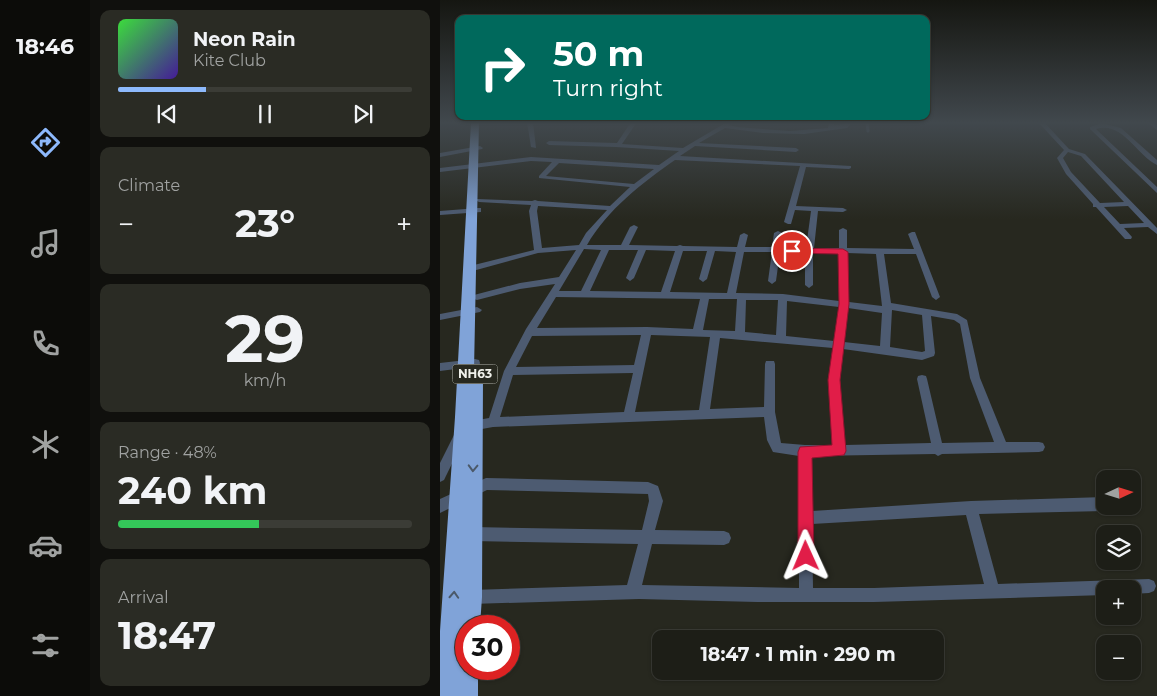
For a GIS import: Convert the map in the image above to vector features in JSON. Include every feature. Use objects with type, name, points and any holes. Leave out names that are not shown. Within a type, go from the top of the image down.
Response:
[{"type":"highway","name":"NH63","points":[[448,696],[466,493],[470,364],[474,306],[477,154]]},
{"type":"highway","name":"NH63","points":[[466,493],[472,534],[469,615]]},
{"type":"highway","points":[[464,696],[465,680]]},
{"type":"street","points":[[493,422],[509,371],[529,332],[581,247],[612,208],[636,186],[678,154]]},
{"type":"street","points":[[1062,154],[1060,156],[1061,161],[1068,173],[1128,237]]},
{"type":"street","points":[[1081,154],[1157,232]]},
{"type":"street","points":[[1120,154],[1157,191]]},
{"type":"street","points":[[1147,154],[1157,163]]},
{"type":"street","points":[[674,158],[849,167]]},
{"type":"street","points":[[440,170],[531,159],[660,167]]},
{"type":"street","points":[[557,161],[541,178],[636,186]]},
{"type":"street","points":[[788,222],[803,166]]},
{"type":"street","points":[[440,213],[476,207],[534,202],[612,208]]},
{"type":"street","points":[[534,202],[533,211],[538,251]]},
{"type":"street","points":[[1096,204],[1130,204]]},
{"type":"street","points":[[792,208],[843,210]]},
{"type":"street","points":[[809,285],[809,252],[815,209]]},
{"type":"street","points":[[1117,226],[1150,225]]},
{"type":"street","points":[[624,247],[634,227]]},
{"type":"street","points":[[840,451],[834,380],[844,304],[843,230]]},
{"type":"street","points":[[772,282],[778,233]]},
{"type":"street","points":[[912,234],[936,297]]},
{"type":"street","points":[[731,296],[744,235]]},
{"type":"street","points":[[474,267],[538,251],[581,247],[680,247],[809,252],[919,252]]},
{"type":"street","points":[[585,294],[606,247]]},
{"type":"street","points":[[630,278],[643,247]]},
{"type":"street","points":[[665,294],[680,247]]},
{"type":"street","points":[[703,279],[712,249]]},
{"type":"street","points":[[880,253],[887,308],[884,350]]},
{"type":"street","points":[[440,317],[474,306],[527,284],[561,280]]},
{"type":"street","points":[[552,294],[783,297],[958,317],[964,322],[975,378],[1002,447]]},
{"type":"street","points":[[697,334],[705,295]]},
{"type":"street","points":[[740,335],[742,296]]},
{"type":"street","points":[[781,339],[783,297]]},
{"type":"street","points":[[529,332],[647,331],[740,335],[884,350],[922,356],[928,355],[926,313]]},
{"type":"street","points":[[628,418],[647,331]]},
{"type":"street","points":[[704,415],[715,335]]},
{"type":"street","points":[[440,367],[470,364]]},
{"type":"street","points":[[770,364],[769,412],[773,440],[777,448],[805,452],[1039,447]]},
{"type":"street","points":[[509,371],[640,369]]},
{"type":"street","points":[[922,379],[938,450]]},
{"type":"street","points":[[440,476],[469,427],[493,422],[769,412]]},
{"type":"street","points":[[805,452],[806,595]]},
{"type":"street","points":[[440,506],[466,493],[491,484],[648,488],[656,493],[656,501],[633,592]]},
{"type":"street","points":[[805,518],[971,508],[1096,504]]},
{"type":"street","points":[[971,508],[993,591]]},
{"type":"street","points":[[472,534],[724,538]]},
{"type":"street","points":[[471,597],[633,592],[806,595],[1149,586]]},
{"type":"route","points":[[792,251],[843,252],[844,304],[834,380],[840,451],[805,452],[806,556]]}]
